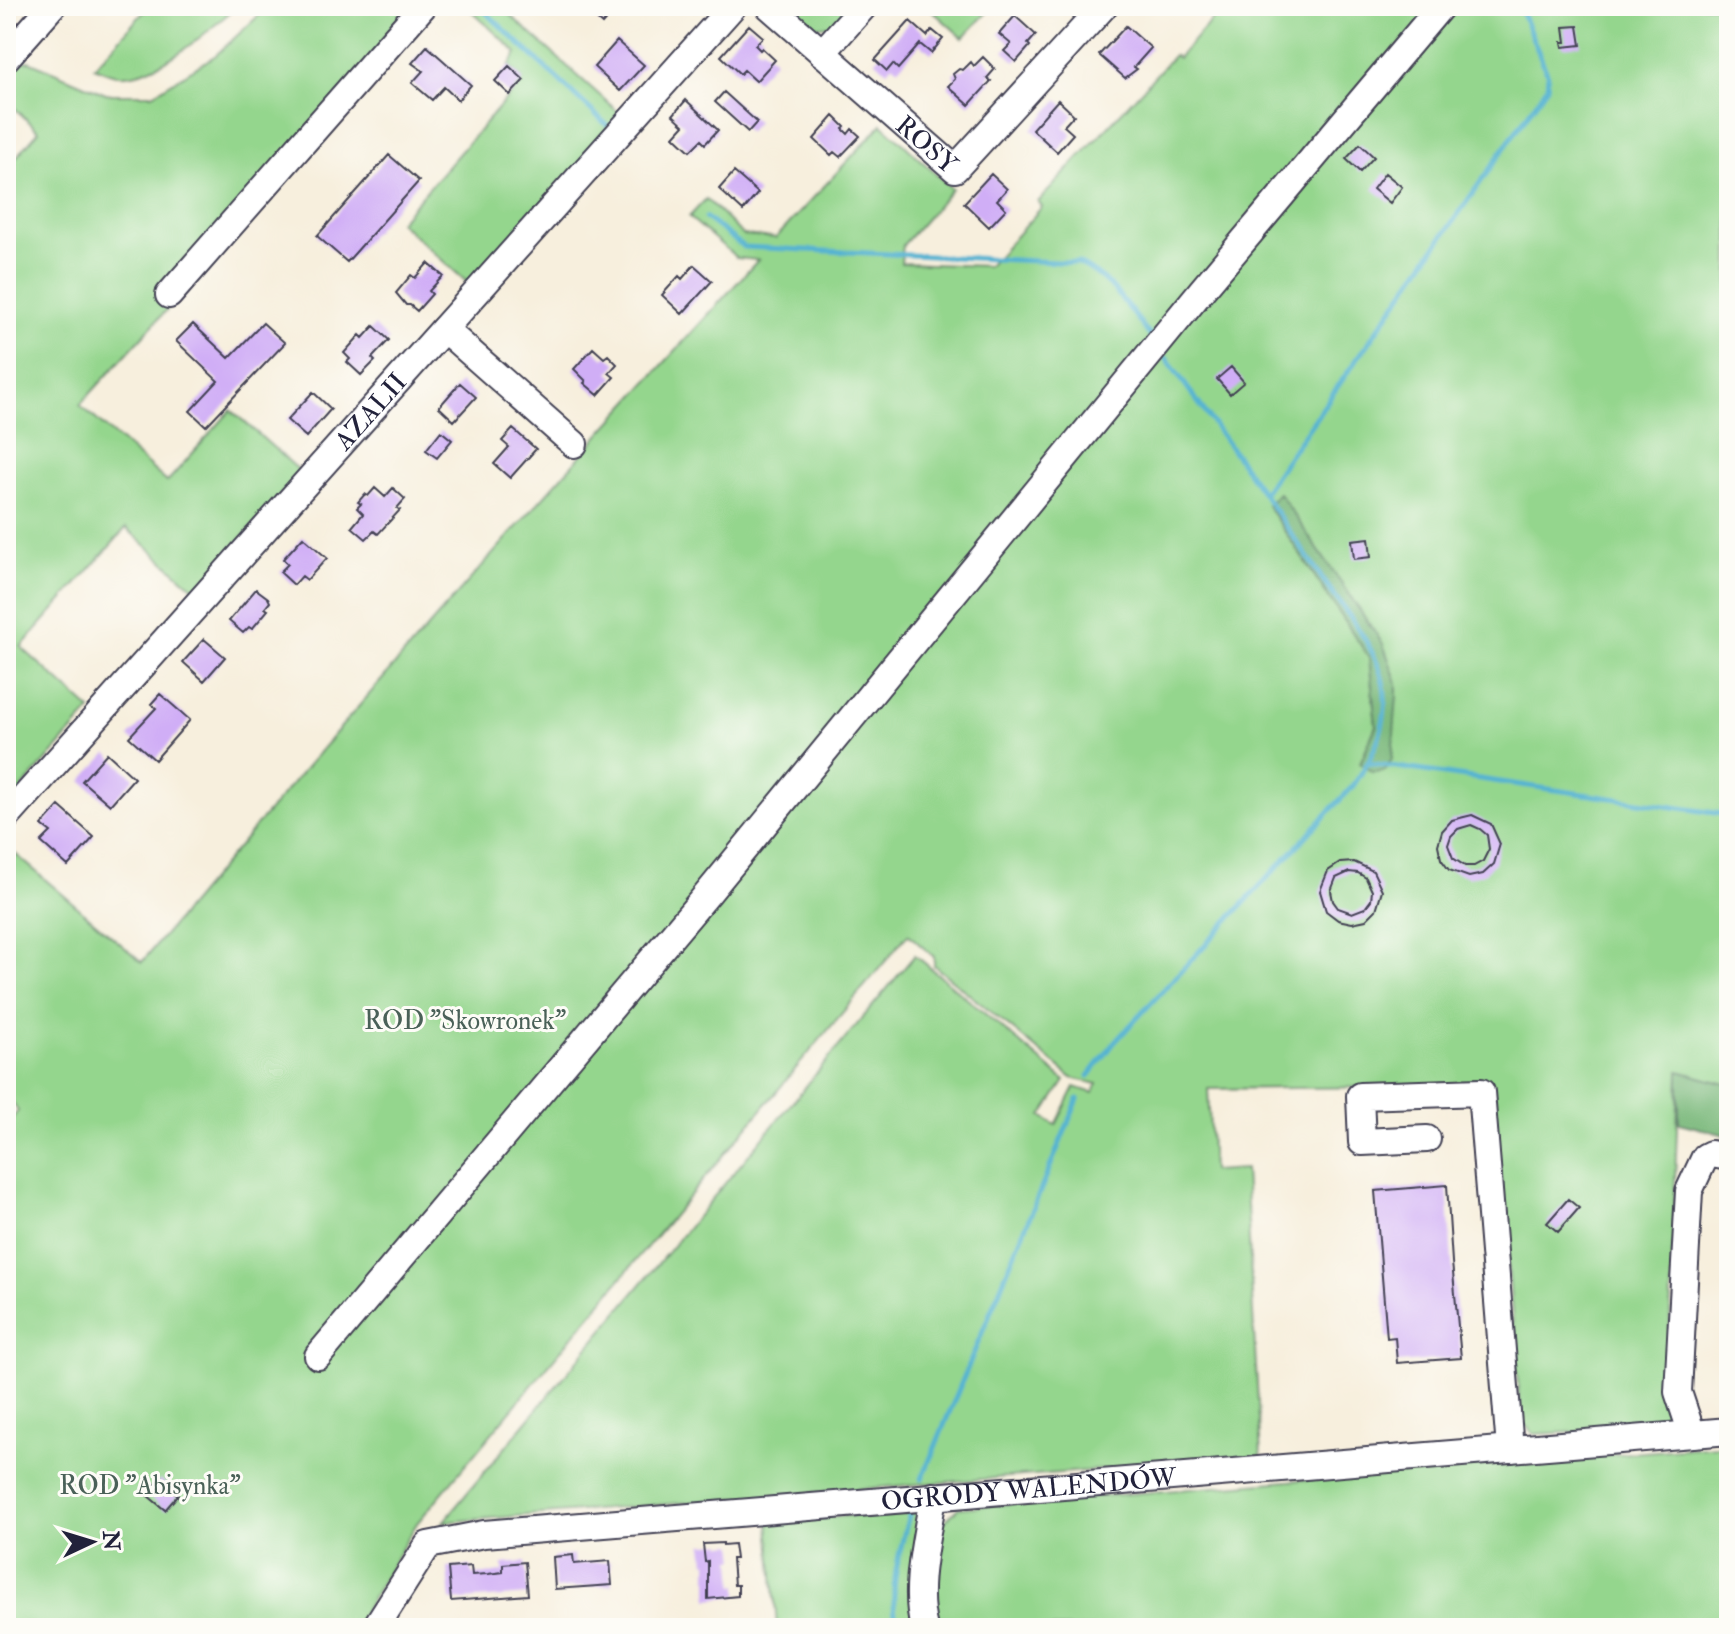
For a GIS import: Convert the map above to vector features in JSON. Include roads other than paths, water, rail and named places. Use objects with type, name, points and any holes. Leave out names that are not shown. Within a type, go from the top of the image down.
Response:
[{"type":"street","points":[[6,58],[52,6]]},
{"type":"street","points":[[169,295],[423,6]]},
{"type":"street","name":"AZALII","points":[[6,818],[733,6]]},
{"type":"street","name":"ROSY","points":[[769,6],[955,169],[1104,6]]},
{"type":"street","points":[[822,53],[864,6]]},
{"type":"street","points":[[318,1356],[709,892],[1202,290],[1441,6]]},
{"type":"street","points":[[444,329],[574,444]]},
{"type":"street","points":[[1427,1139],[1362,1142],[1360,1096],[1481,1092],[1510,1449]]},
{"type":"street","points":[[1692,1434],[1678,1392],[1689,1191],[1698,1166],[1720,1156]]},
{"type":"street","name":"OGRODY WALENDÓW","points":[[375,1628],[417,1560],[428,1545],[437,1542],[566,1526],[1729,1431]]},
{"type":"street","points":[[924,1628],[920,1583],[933,1496]]},
{"type":"waterway","points":[[479,6],[607,125]]},
{"type":"waterway","points":[[1264,492],[1547,87],[1548,75],[1519,6]]},
{"type":"waterway","points":[[706,218],[744,247],[1078,263],[1110,286],[1151,337]]},
{"type":"waterway","points":[[1089,1076],[1114,1043],[1353,786],[1375,748],[1385,706],[1382,677],[1364,638],[1166,358]]},
{"type":"waterway","points":[[1369,763],[1729,815]]},
{"type":"waterway","points":[[922,1479],[1078,1099]]},
{"type":"waterway","points":[[898,1628],[894,1586],[909,1515]]},
{"type":"park label","name":"ROD \"Skowronek\"","points":[[465,1020]]},
{"type":"park label","name":"ROD \"Abisynka\"","points":[[150,1485]]}]
